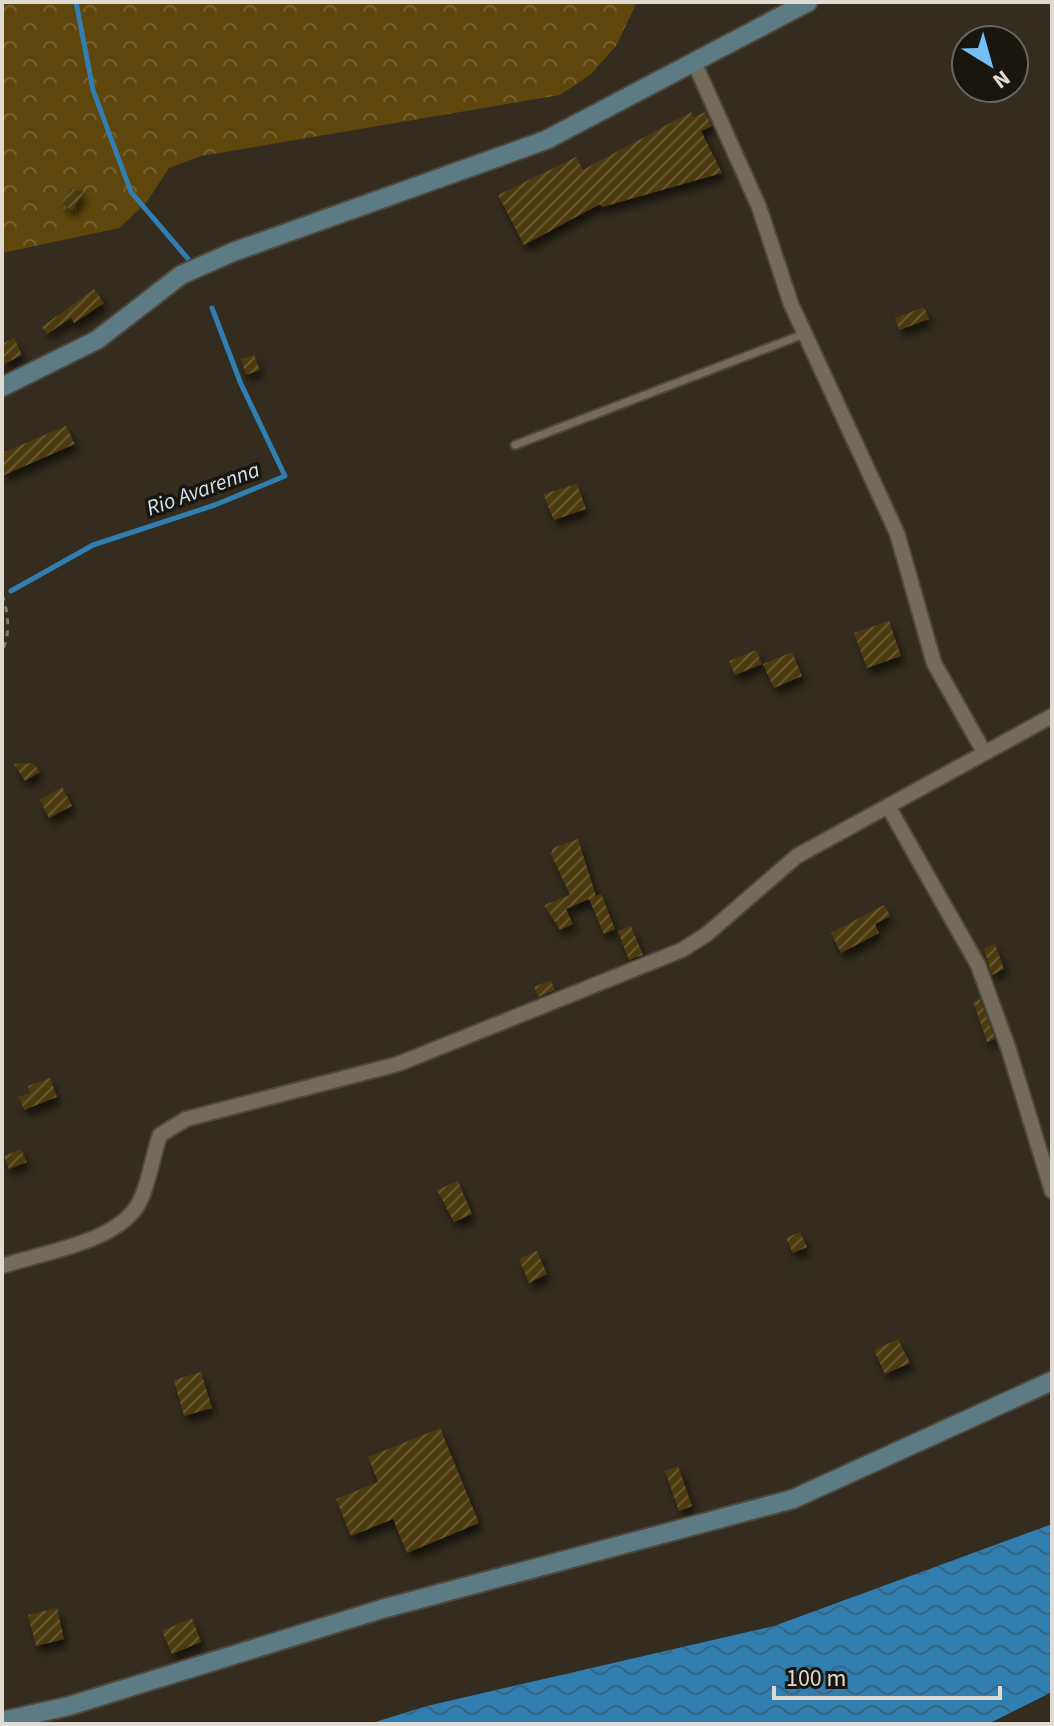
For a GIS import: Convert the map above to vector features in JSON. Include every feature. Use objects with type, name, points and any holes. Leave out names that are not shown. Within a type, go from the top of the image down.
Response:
[{"type":"street","points":[[2,387],[97,340],[181,275],[233,252],[546,140],[808,2]]},
{"type":"street","points":[[694,62],[759,207],[791,304],[906,556],[934,663],[984,752]]},
{"type":"street","points":[[2,1266],[83,1242],[119,1227],[140,1201],[160,1135],[167,1128],[186,1119],[398,1064],[682,950],[707,934],[797,856],[1052,716]]},
{"type":"street","points":[[889,808],[978,965],[1008,1047],[1052,1191]]},
{"type":"street","points":[[2,1721],[69,1706],[382,1609],[793,1499],[1052,1381]]},
{"type":"lane","points":[[515,445],[806,333]]},
{"type":"path","points":[[2,595],[6,605],[7,641],[2,650]]},
{"type":"green space","points":[[2,2],[637,2],[616,46],[591,74],[560,95],[201,156],[169,168],[146,203],[119,228],[2,253]]},
{"type":"water","points":[[1052,1524],[1052,1692],[988,1724],[369,1724],[427,1706],[774,1626]]},
{"type":"building","points":[[691,112],[694,117],[705,112],[712,126],[701,131],[722,173],[602,207],[600,204],[524,245],[498,195],[576,157],[583,170]]},
{"type":"building","points":[[71,188],[84,192],[72,211],[62,203]]},
{"type":"building","points":[[94,289],[104,303],[74,323],[71,318],[47,334],[42,327]]},
{"type":"building","points":[[924,307],[929,319],[899,330],[895,318]]},
{"type":"building","points":[[14,338],[22,355],[2,365],[2,344]]},
{"type":"building","points":[[254,355],[260,370],[246,375],[241,359]]},
{"type":"building","points":[[66,426],[75,444],[2,476],[2,453]]},
{"type":"building","points":[[577,484],[586,509],[554,520],[543,494]]},
{"type":"building","points":[[889,621],[901,656],[867,668],[854,633]]},
{"type":"building","points":[[756,650],[762,664],[735,675],[729,661]]},
{"type":"building","points":[[792,652],[802,676],[774,688],[763,664]]},
{"type":"building","points":[[33,763],[40,772],[25,781],[14,764]]},
{"type":"building","points":[[62,787],[72,806],[49,818],[40,800]]},
{"type":"building","points":[[578,839],[596,896],[601,894],[615,929],[604,934],[589,899],[566,909],[573,924],[560,930],[544,905],[570,895],[551,854],[553,848]]},
{"type":"building","points":[[884,905],[890,916],[875,924],[879,933],[841,953],[831,933]]},
{"type":"building","points":[[631,926],[643,955],[629,960],[618,931]]},
{"type":"building","points":[[995,944],[1004,969],[992,975],[984,949]]},
{"type":"building","points":[[551,980],[555,990],[538,997],[534,987]]},
{"type":"building","points":[[980,999],[995,1039],[987,1042],[973,1001]]},
{"type":"building","points":[[50,1078],[57,1097],[24,1110],[19,1097],[30,1093],[28,1086]]},
{"type":"building","points":[[21,1149],[27,1162],[9,1169],[4,1156]]},
{"type":"building","points":[[458,1181],[472,1214],[454,1222],[437,1190]]},
{"type":"building","points":[[800,1232],[807,1247],[793,1253],[786,1238]]},
{"type":"building","points":[[537,1251],[547,1274],[529,1283],[519,1259]]},
{"type":"building","points":[[898,1339],[910,1363],[885,1374],[874,1350]]},
{"type":"building","points":[[201,1372],[212,1408],[184,1416],[174,1380]]},
{"type":"building","points":[[440,1428],[479,1523],[407,1553],[393,1519],[351,1536],[336,1499],[378,1482],[368,1457]]},
{"type":"building","points":[[678,1466],[692,1506],[679,1511],[665,1471]]},
{"type":"building","points":[[57,1608],[64,1639],[36,1646],[28,1615]]},
{"type":"building","points":[[192,1618],[201,1642],[172,1654],[162,1631]]},
{"type":"waterway","points":[[76,2],[93,90],[131,192],[189,260]]},
{"type":"waterway","name":"Rio Avarenna","points":[[11,591],[93,545],[215,505],[285,476],[241,384],[212,308]]}]
